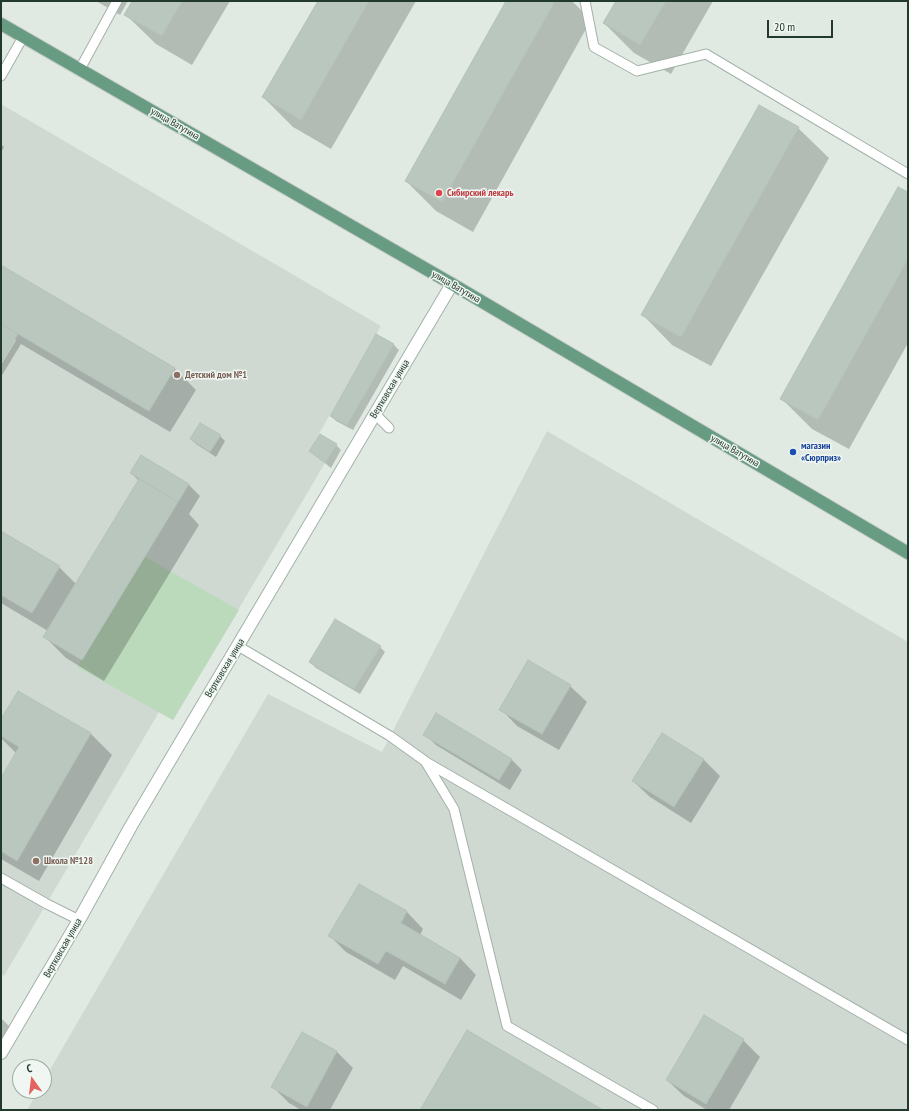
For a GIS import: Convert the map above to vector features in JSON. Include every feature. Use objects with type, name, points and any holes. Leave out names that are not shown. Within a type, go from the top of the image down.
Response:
[{"type":"main road","name":"улица Ватутина","points":[[1,24],[452,284],[908,553]]},
{"type":"street","name":"Вертковская улица","points":[[1,1053],[80,920],[130,826],[452,284]]},
{"type":"lane","points":[[80,69],[117,1]]},
{"type":"lane","points":[[585,1],[594,47],[637,71],[706,54],[908,174]]},
{"type":"lane","points":[[1,76],[23,37]]},
{"type":"lane","points":[[374,414],[389,428]]},
{"type":"lane","points":[[238,646],[390,736],[425,761],[908,1040]]},
{"type":"lane","points":[[425,761],[454,809],[507,1026],[654,1110]]},
{"type":"lane","points":[[1,878],[47,904],[80,920]]},
{"type":"shaded area","name":"Детский дом №1","points":[[1,104],[381,326],[309,451],[325,463],[173,720],[159,712],[4,976],[1,974]]},
{"type":"shaded area","points":[[547,431],[908,642],[908,1110],[27,1110],[33,1099],[52,1099],[52,1066],[268,694],[382,752]]},
{"type":"green space","points":[[145,557],[239,610],[173,720],[77,667]]},
{"type":"building","points":[[132,1],[182,1],[162,36],[124,15]]},
{"type":"building","points":[[318,1],[369,1],[301,120],[262,97]]},
{"type":"building","points":[[506,1],[555,1],[442,202],[405,181]]},
{"type":"building","points":[[616,1],[666,1],[640,45],[603,23]]},
{"type":"building","points":[[759,105],[799,127],[681,337],[641,315]]},
{"type":"building","points":[[898,187],[908,192],[908,259],[818,420],[780,399]]},
{"type":"building","points":[[1,265],[175,368],[149,411],[1,324]]},
{"type":"building","points":[[1,324],[18,334],[1,363]]},
{"type":"building","points":[[376,334],[394,344],[347,425],[330,416]]},
{"type":"building","points":[[200,423],[221,435],[210,452],[190,439]]},
{"type":"building","points":[[320,434],[337,444],[325,463],[309,451]]},
{"type":"building","points":[[141,455],[189,484],[178,502],[130,473]]},
{"type":"building","points":[[139,479],[178,502],[82,660],[43,637]]},
{"type":"building","points":[[1,531],[60,566],[32,613],[1,595]]},
{"type":"building","points":[[335,619],[381,646],[354,689],[309,662]]},
{"type":"building","points":[[528,660],[571,685],[542,734],[499,710]]},
{"type":"building","points":[[18,691],[91,733],[17,861],[1,851],[1,778],[19,747],[1,736],[1,719]]},
{"type":"building","points":[[436,713],[512,759],[499,780],[423,735]]},
{"type":"building","points":[[662,733],[704,759],[674,807],[632,781]]},
{"type":"building","points":[[359,884],[407,911],[401,923],[460,958],[445,984],[386,951],[378,964],[328,936]]},
{"type":"building","points":[[704,1015],[744,1039],[706,1104],[666,1080]]},
{"type":"building","points":[[467,1030],[603,1110],[420,1110]]},
{"type":"building","points":[[302,1032],[337,1051],[307,1107],[271,1087]]},
{"type":"place","name":"Сибирский лекарь","points":[[439,193]]},
{"type":"place","name":"Детский дом №1","points":[[177,375]]},
{"type":"place","name":"магазин «Сюрприз»","points":[[793,452]]},
{"type":"place","name":"Школа №128","points":[[36,861]]}]
